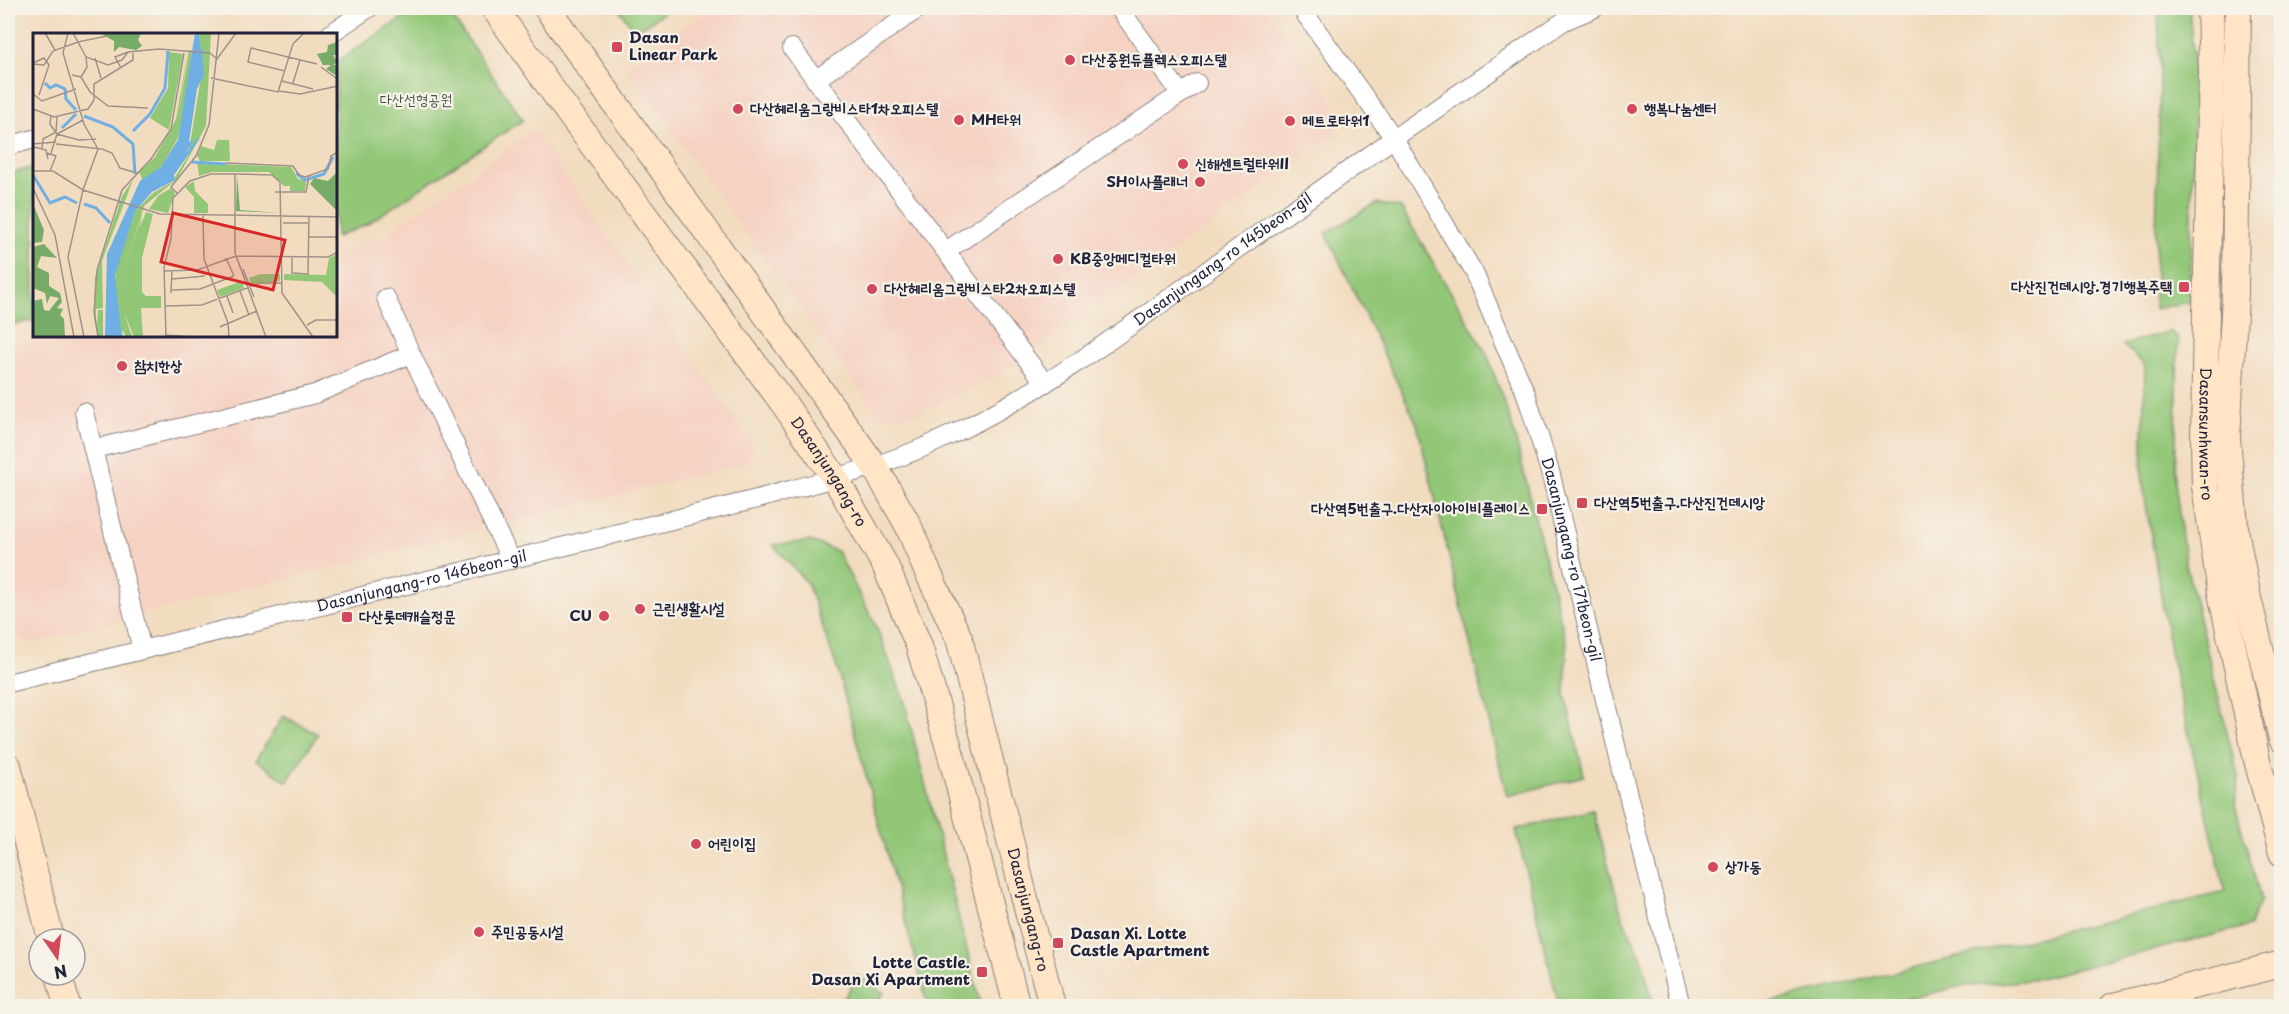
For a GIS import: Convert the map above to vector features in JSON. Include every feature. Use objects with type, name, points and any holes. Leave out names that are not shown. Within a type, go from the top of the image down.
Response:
[{"type":"street","points":[[332,33],[369,8]]},
{"type":"street","name":"Dasanjungang-ro","points":[[494,8],[784,404],[835,478],[885,565],[919,646],[951,755],[1017,1006]]},
{"type":"street","name":"Dasanjungang-ro","points":[[547,8],[875,467],[908,525],[959,638],[1052,1006]]},
{"type":"street","points":[[815,80],[919,8]]},
{"type":"street","points":[[1119,8],[1181,94]]},
{"type":"street","name":"Dasanjungang-ro 171beon-gil","points":[[1301,8],[1394,137],[1474,273],[1526,394],[1551,475],[1681,1006]]},
{"type":"street","name":"Dasanjungang-ro 145beon-gil","points":[[835,478],[875,467],[938,441],[1045,383],[1149,313],[1394,137],[1564,21],[1595,8]]},
{"type":"street","name":"Dasansunhwan-ro","points":[[2210,8],[2212,73],[2205,369],[2205,486],[2221,593],[2258,760],[2282,853]]},
{"type":"street","name":"Dasansunhwan-ro","points":[[2238,8],[2235,295],[2227,438],[2236,536],[2248,598],[2282,739]]},
{"type":"street","points":[[792,48],[1045,383]]},
{"type":"street","points":[[946,251],[1197,84]]},
{"type":"street","points":[[8,146],[33,139]]},
{"type":"street","points":[[386,298],[510,560]]},
{"type":"street","points":[[94,450],[315,394],[411,354]]},
{"type":"street","points":[[84,412],[142,650]]},
{"type":"street","name":"Dasanjungang-ro 146beon-gil","points":[[8,683],[835,478]]},
{"type":"street","points":[[8,766],[48,927]]},
{"type":"street","points":[[2113,1006],[2282,964]]},
{"type":"street","points":[[62,987],[67,1006]]},
{"type":"shaded area","points":[[711,8],[1265,8],[1338,108],[1337,134],[999,376],[914,415],[879,417],[626,68]]},
{"type":"shaded area","points":[[534,130],[754,446],[750,462],[31,643],[8,631],[8,345],[38,338],[338,338],[338,255],[382,236]]},
{"type":"green space","name":"다산선형공원","points":[[418,8],[446,8],[523,120],[367,224],[338,236],[338,61]]},
{"type":"green space","points":[[618,8],[670,8],[635,32]]},
{"type":"green space","points":[[2158,8],[2189,8],[2195,82],[2190,302],[2154,309],[2160,80]]},
{"type":"green space","points":[[33,167],[33,320],[8,326],[8,174]]},
{"type":"green space","points":[[1377,203],[1401,208],[1487,354],[1512,425],[1567,645],[1565,694],[1584,776],[1507,796],[1417,424],[1326,233]]},
{"type":"green space","points":[[2170,331],[2178,339],[2175,482],[2185,561],[2238,777],[2235,805],[2261,900],[2249,926],[2032,980],[1957,987],[1877,1006],[1755,1006],[2225,892],[2171,657],[2142,480],[2145,365],[2123,345]]},
{"type":"green space","points":[[810,541],[837,551],[876,626],[904,700],[981,1006],[928,1006],[837,668],[807,583],[773,545]]},
{"type":"green space","points":[[283,716],[318,734],[287,782],[256,760]]},
{"type":"green space","points":[[1593,810],[1623,919],[1641,956],[1654,1006],[1559,1006],[1516,830]]},
{"type":"green space","points":[[858,976],[884,993],[875,1006],[839,1006]]},
{"type":"place","name":"Dasan Linear Park","points":[[617,47]]},
{"type":"place","name":"다산중원듀플렉스오피스텔","points":[[1070,60]]},
{"type":"place","name":"다산헤리움그랑비스타1차오피스텔","points":[[738,109]]},
{"type":"place","name":"행복나눔센터","points":[[1632,109]]},
{"type":"place","name":"MH타워","points":[[959,120]]},
{"type":"place","name":"메트로타워1","points":[[1290,121]]},
{"type":"place","name":"신해센트럴타워II","points":[[1183,164]]},
{"type":"place","name":"SH이사플래너","points":[[1200,182]]},
{"type":"place","name":"KB중앙메디컬타워","points":[[1058,259]]},
{"type":"place","name":"다산진건데시앙.경기행복주택","points":[[2184,287]]},
{"type":"place","name":"다산헤리움그랑비스타2차오피스텔","points":[[872,289]]},
{"type":"place","name":"참치한상","points":[[122,366]]},
{"type":"place","name":"다산역5번출구.다산진건데시앙","points":[[1582,503]]},
{"type":"place","name":"다산역5번출구.다산자이아이비플레이스","points":[[1542,509]]},
{"type":"place","name":"근린생활시설","points":[[640,609]]},
{"type":"place","name":"CU","points":[[604,616]]},
{"type":"place","name":"다산롯데캐슬정문","points":[[347,617]]},
{"type":"place","name":"어린이집","points":[[696,844]]},
{"type":"place","name":"상가동","points":[[1713,867]]},
{"type":"place","name":"주민공동시설","points":[[479,932]]},
{"type":"place","name":"Dasan Xi. Lotte Castle Apartment","points":[[1058,943]]},
{"type":"place","name":"Lotte Castle. Dasan Xi Apartment","points":[[982,972]]}]
